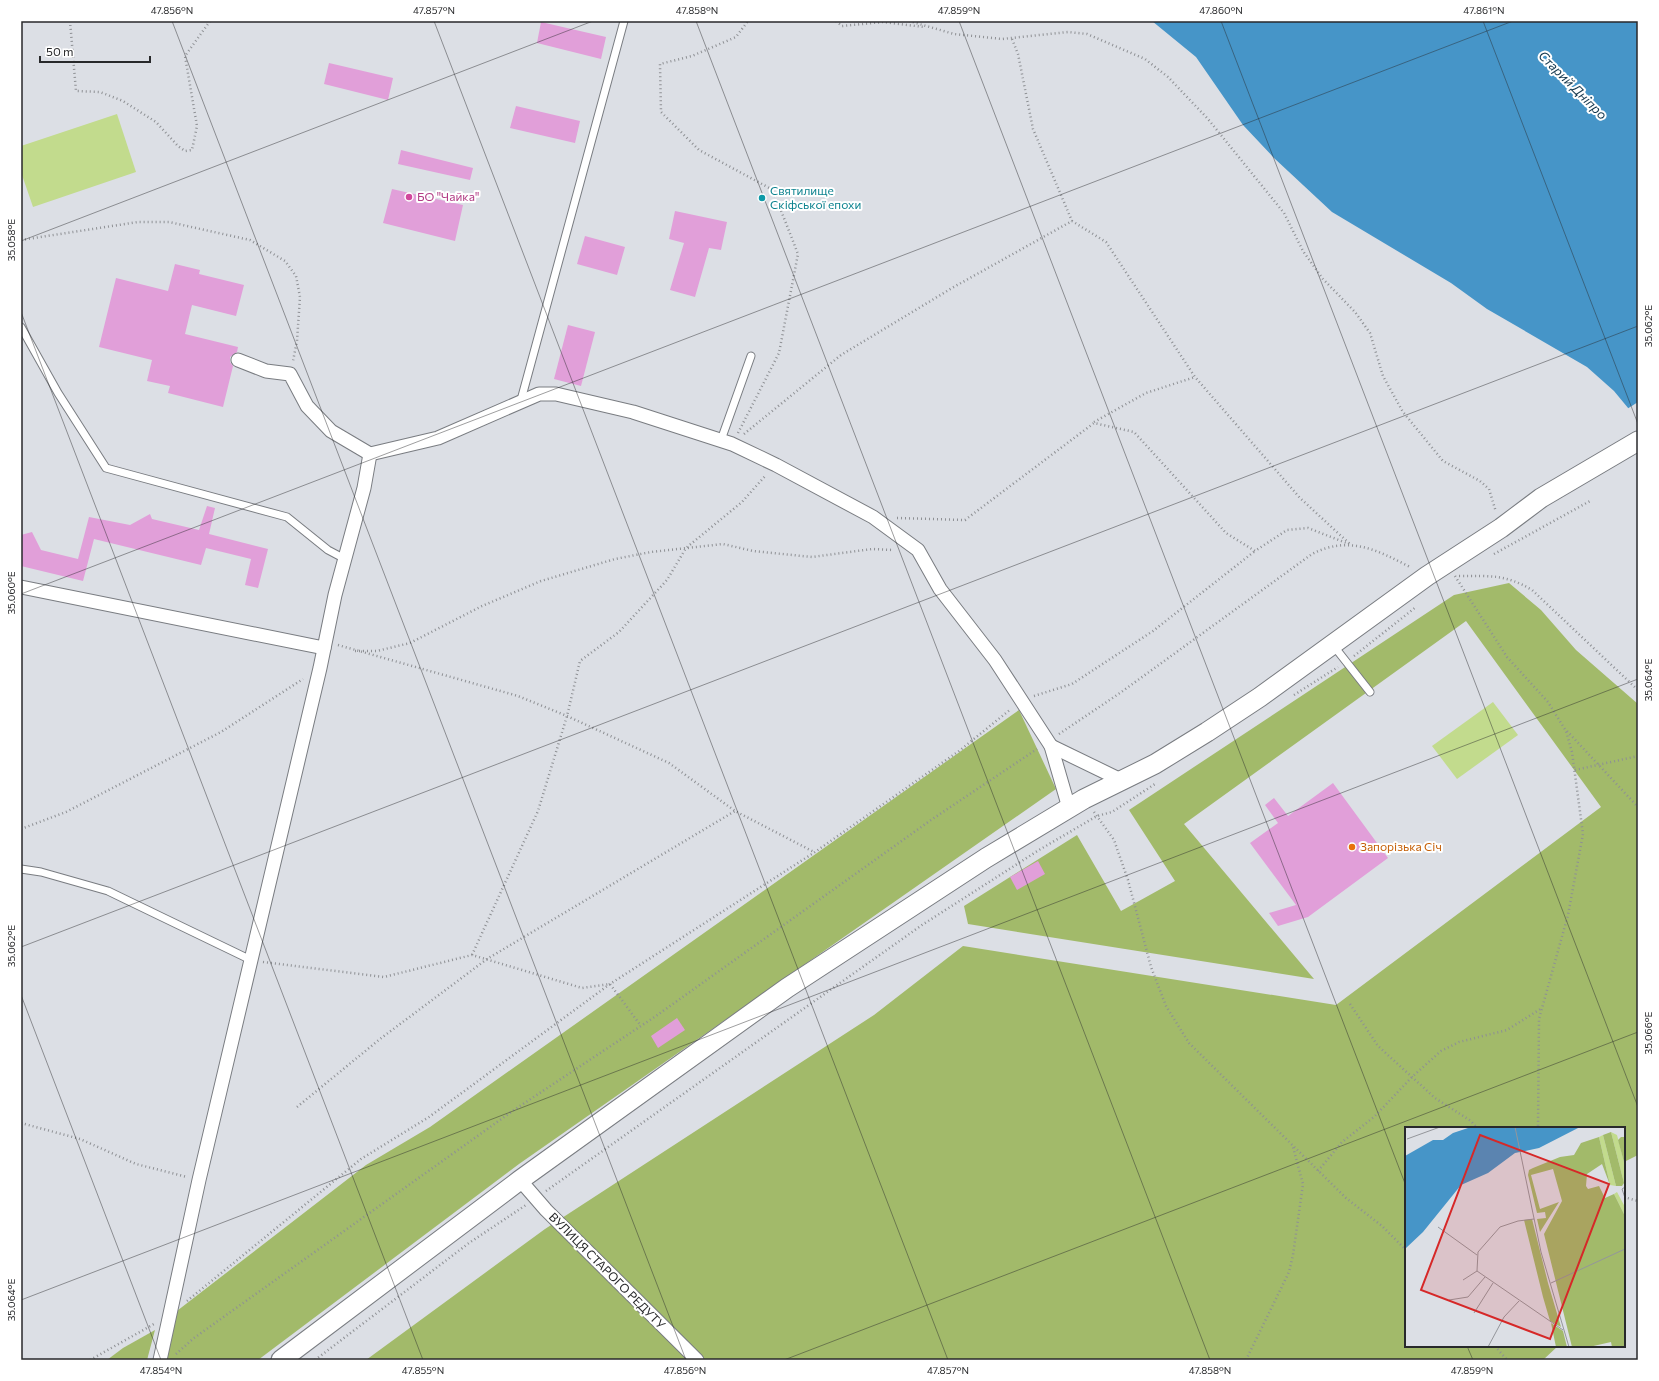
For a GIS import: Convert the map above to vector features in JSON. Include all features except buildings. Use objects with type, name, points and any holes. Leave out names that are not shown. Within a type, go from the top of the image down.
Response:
[{"type":"main road","points":[[281,1360],[520,1180],[787,988],[986,858],[1076,803],[1155,764],[1207,732],[1333,645],[1427,576],[1501,528],[1541,498],[1638,441]]},
{"type":"street","points":[[238,360],[266,371],[290,374],[307,406],[331,431],[370,454],[438,438],[521,400],[539,394],[556,394],[633,412],[727,442],[776,465],[873,517],[918,550],[940,589],[995,660],[1049,743],[1076,803]]},
{"type":"street","points":[[160,1360],[199,1180],[320,668],[335,595],[364,488],[370,454]]},
{"type":"street","points":[[21,587],[325,645]]},
{"type":"street","points":[[1049,743],[1121,780]]},
{"type":"street","name":"ВУЛИЦЯ СТАРОГО РЕДУТУ","points":[[520,1180],[535,1198],[697,1360]]},
{"type":"lane","points":[[521,400],[624,21]]},
{"type":"lane","points":[[21,327],[58,393],[106,468],[288,517],[328,550],[345,559]]},
{"type":"lane","points":[[727,442],[751,356]]},
{"type":"lane","points":[[1333,645],[1370,692]]},
{"type":"lane","points":[[21,869],[41,872],[108,891],[251,960]]},
{"type":"path","points":[[70,21],[76,91],[100,92],[123,101],[156,122],[178,146],[185,151],[192,150],[197,126],[193,94],[185,56],[210,21]]},
{"type":"path","points":[[727,442],[779,353],[798,254],[773,190],[699,150],[661,112],[660,64],[692,56],[736,36],[748,21]]},
{"type":"path","points":[[836,21],[842,26],[883,22],[933,28]]},
{"type":"path","points":[[909,21],[954,34],[1012,39],[1068,32],[1087,34],[1145,59],[1168,77],[1208,119],[1284,213],[1303,251],[1319,274],[1355,312],[1370,333],[1383,376],[1403,412],[1442,461],[1480,480],[1489,488],[1501,528]]},
{"type":"path","points":[[1012,39],[1018,54],[1033,129],[1072,221],[1106,242],[1195,377],[1300,498],[1351,545]]},
{"type":"path","points":[[727,442],[841,355],[952,288],[1072,221]]},
{"type":"path","points":[[21,240],[146,222],[169,222],[250,240],[285,261],[296,276],[300,298],[297,341],[290,374]]},
{"type":"path","points":[[873,517],[965,520],[1094,423],[1146,393],[1195,377]]},
{"type":"path","points":[[1094,423],[1134,432],[1226,533],[1255,551]]},
{"type":"path","points":[[472,955],[538,811],[567,716],[580,661],[619,632],[667,580],[686,548],[742,502],[776,465]]},
{"type":"path","points":[[1488,557],[1590,501]]},
{"type":"path","points":[[90,1360],[169,1316],[361,1159],[429,1117],[610,984],[815,852],[959,751],[1022,701],[1072,684],[1153,631],[1255,551],[1287,530],[1308,528],[1351,545],[1378,550],[1427,576],[1497,576],[1518,581],[1532,590],[1638,690]]},
{"type":"path","points":[[355,651],[377,651],[410,644],[482,606],[541,581],[615,560],[686,548],[723,544],[753,551],[812,557],[872,549],[918,550]]},
{"type":"path","points":[[175,1355],[194,1338],[514,1110],[641,1026],[931,820],[1049,743],[1312,554],[1327,546],[1351,545]]},
{"type":"path","points":[[1449,581],[1461,572]]},
{"type":"path","points":[[1454,576],[1507,657],[1548,702],[1566,731],[1638,807]]},
{"type":"path","points":[[1293,696],[1347,661],[1419,604]]},
{"type":"path","points":[[325,645],[355,651],[518,696],[567,716],[669,763],[735,810],[815,852]]},
{"type":"path","points":[[21,829],[66,812],[222,732],[320,668]]},
{"type":"path","points":[[1538,1127],[1539,1019],[1568,915],[1582,834],[1575,770],[1566,731]]},
{"type":"path","points":[[1575,770],[1638,756]]},
{"type":"path","points":[[315,1360],[469,1243],[922,925],[1039,850],[1097,816],[1112,812],[1159,782]]},
{"type":"path","points":[[1076,803],[1097,816],[1114,840],[1128,880],[1151,967],[1166,1006],[1189,1043],[1346,1198],[1382,1226],[1405,1249]]},
{"type":"path","points":[[296,1107],[380,1039],[487,959],[735,810]]},
{"type":"path","points":[[251,960],[384,977],[472,955],[582,988],[610,984]]},
{"type":"path","points":[[610,984],[641,1026]]},
{"type":"path","points":[[1350,1004],[1378,1046],[1435,1098],[1471,1121],[1476,1127]]},
{"type":"path","points":[[1318,1171],[1342,1142],[1374,1117],[1412,1077],[1441,1051],[1459,1042],[1506,1030],[1542,1008]]},
{"type":"path","points":[[21,1123],[80,1139],[136,1164],[199,1180]]},
{"type":"path","points":[[1246,1360],[1289,1272],[1293,1255],[1303,1184],[1292,1146]]},
{"type":"path","points":[[1625,1197],[1638,1201]]},
{"type":"path","points":[[1496,1347],[1507,1360]]},
{"type":"green space","points":[[117,114],[136,172],[33,207],[21,172],[21,146]]},
{"type":"green space","points":[[1509,583],[1541,610],[1576,650],[1638,704],[1638,1155],[1625,1162],[1625,1127],[1405,1127],[1405,1347],[1557,1347],[1543,1360],[366,1360],[545,1229],[874,1015],[963,946],[1336,1005],[1601,807],[1466,621],[1184,824],[1314,979],[968,924],[964,906],[1077,835],[1121,911],[1175,881],[1129,810],[1454,595]]},
{"type":"green space","points":[[1493,702],[1518,735],[1457,779],[1432,746]]},
{"type":"green space","points":[[1019,710],[1056,789],[519,1164],[258,1360],[165,1360],[173,1314],[366,1165],[430,1127]]},
{"type":"green space","points":[[155,1330],[147,1360],[107,1360],[123,1348]]},
{"type":"water","name":"Старий Дніпро","points":[[1152,21],[1638,21],[1638,420],[1614,391],[1587,367],[1487,309],[1451,283],[1332,212],[1274,158],[1243,125],[1196,57]]},
{"type":"pier","points":[[1638,402],[1638,422],[1627,409]]},
{"type":"place","name":"БО \"Чайка\"","points":[[409,197]]},
{"type":"place","name":"Святилище Скіфської епохи","points":[[762,198]]},
{"type":"place","name":"Запорізька Січ","points":[[1352,847]]}]
